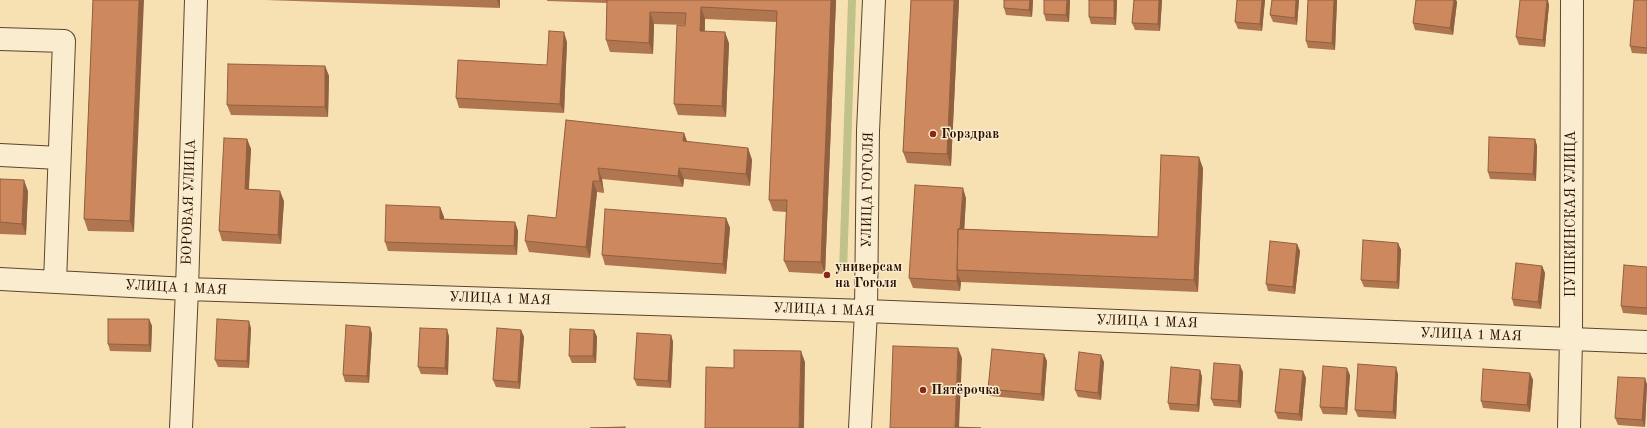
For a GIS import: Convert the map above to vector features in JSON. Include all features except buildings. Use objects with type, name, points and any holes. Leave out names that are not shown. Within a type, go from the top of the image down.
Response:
[{"type":"street","name":"БОРОВАЯ УЛИЦА","points":[[181,428],[196,0]]},
{"type":"street","name":"УЛИЦА ГОГОЛЯ","points":[[860,428],[866,311],[868,131],[874,0]]},
{"type":"street","name":"ПУШКИНСКАЯ УЛИЦА","points":[[1569,428],[1571,338],[1572,0]]},
{"type":"street","points":[[0,39],[64,41],[55,282]]},
{"type":"street","points":[[0,155],[59,158]]},
{"type":"street","name":"УЛИЦА 1 МАЯ","points":[[0,279],[187,289],[866,311],[1647,342]]},
{"type":"green space","points":[[848,0],[856,0],[847,272],[839,272]]},
{"type":"place","name":"Горздрав","points":[[933,134]]},
{"type":"place","name":"универсам на Гоголя","points":[[827,275]]},
{"type":"place","name":"Пятёрочка","points":[[923,390]]}]
